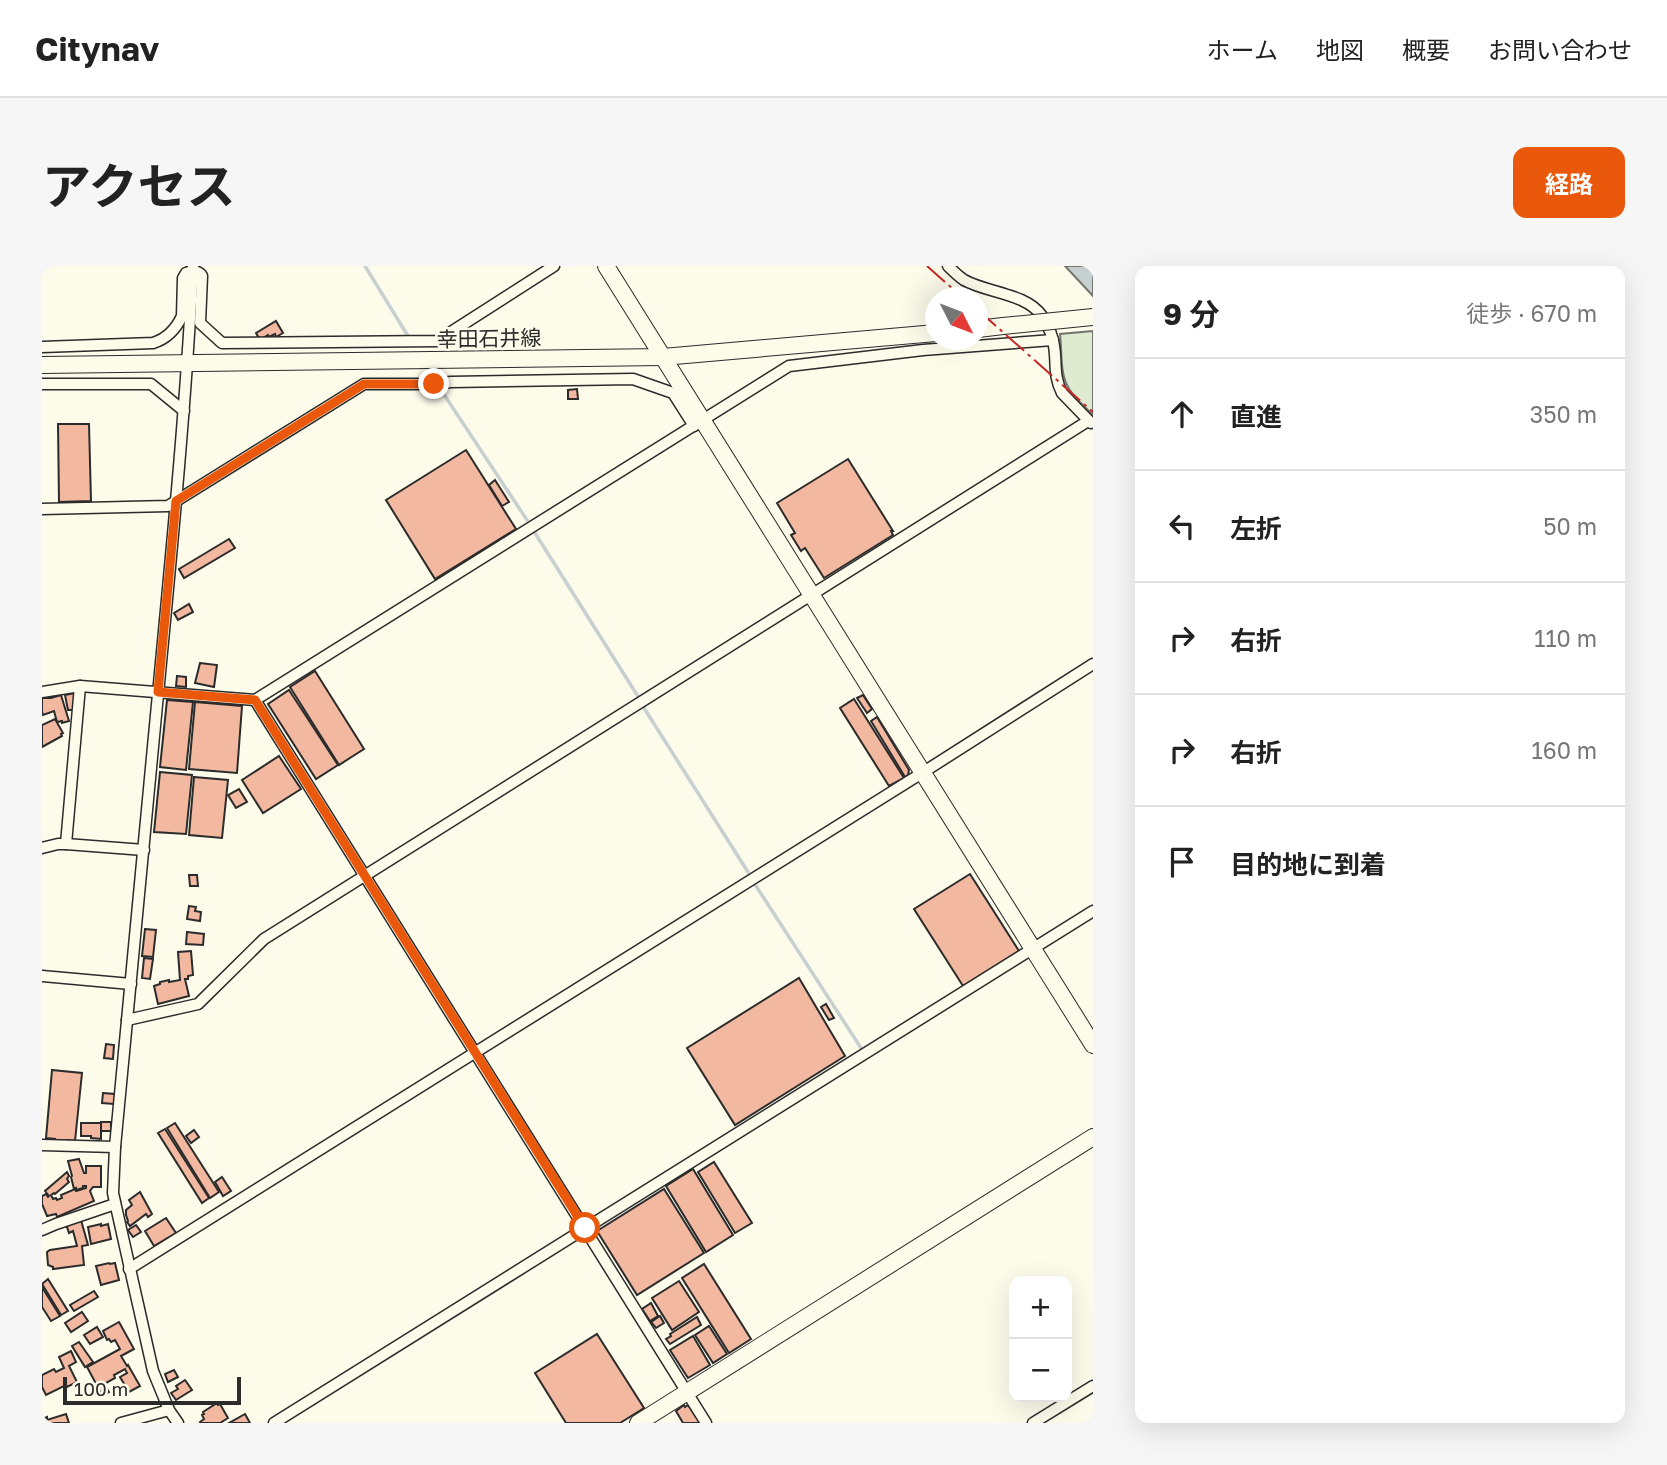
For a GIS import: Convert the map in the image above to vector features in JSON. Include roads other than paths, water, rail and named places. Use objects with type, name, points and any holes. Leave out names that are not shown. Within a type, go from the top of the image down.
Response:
[{"type":"street","points":[[193,269],[202,276],[200,323],[222,343],[437,341],[554,266]]},
{"type":"street","points":[[606,266],[663,357],[698,423],[812,596],[1093,1045]]},
{"type":"street","points":[[127,1020],[198,1004],[264,939],[1091,423],[1059,387],[1053,340],[1042,316],[1034,307],[966,281],[948,266]]},
{"type":"street","points":[[42,347],[158,341],[168,335],[180,321],[183,278],[193,269]]},
{"type":"street","points":[[178,1423],[169,1410],[153,1371],[113,1192],[184,411],[193,269]]},
{"type":"street","points":[[988,328],[1093,317]]},
{"type":"street","name":"幸田石井線","points":[[42,365],[663,357],[925,333]]},
{"type":"street","points":[[42,692],[80,686],[255,700],[789,366],[1053,340]]},
{"type":"street","points":[[42,509],[168,506],[364,384],[633,379],[673,393],[698,423]]},
{"type":"street","points":[[42,384],[151,384],[184,411]]},
{"type":"street","points":[[129,1269],[1093,664]]},
{"type":"street","points":[[66,844],[80,686]]},
{"type":"street","points":[[255,700],[706,1423]]},
{"type":"street","points":[[42,848],[66,844],[144,850]]},
{"type":"street","points":[[274,1423],[1093,911]]},
{"type":"street","points":[[42,976],[131,984]]},
{"type":"street","points":[[638,1423],[1093,1137]]},
{"type":"street","points":[[42,1145],[115,1147]]},
{"type":"street","points":[[42,1230],[115,1204]]},
{"type":"street","points":[[1033,1423],[1093,1386]]},
{"type":"street","points":[[121,1423],[169,1410]]},
{"type":"waterway","points":[[365,266],[408,336]]},
{"type":"waterway","points":[[439,387],[527,520]]},
{"type":"waterway","points":[[535,533],[639,698]]},
{"type":"waterway","points":[[644,708],[748,872]]},
{"type":"waterway","points":[[756,886],[861,1048]]}]
